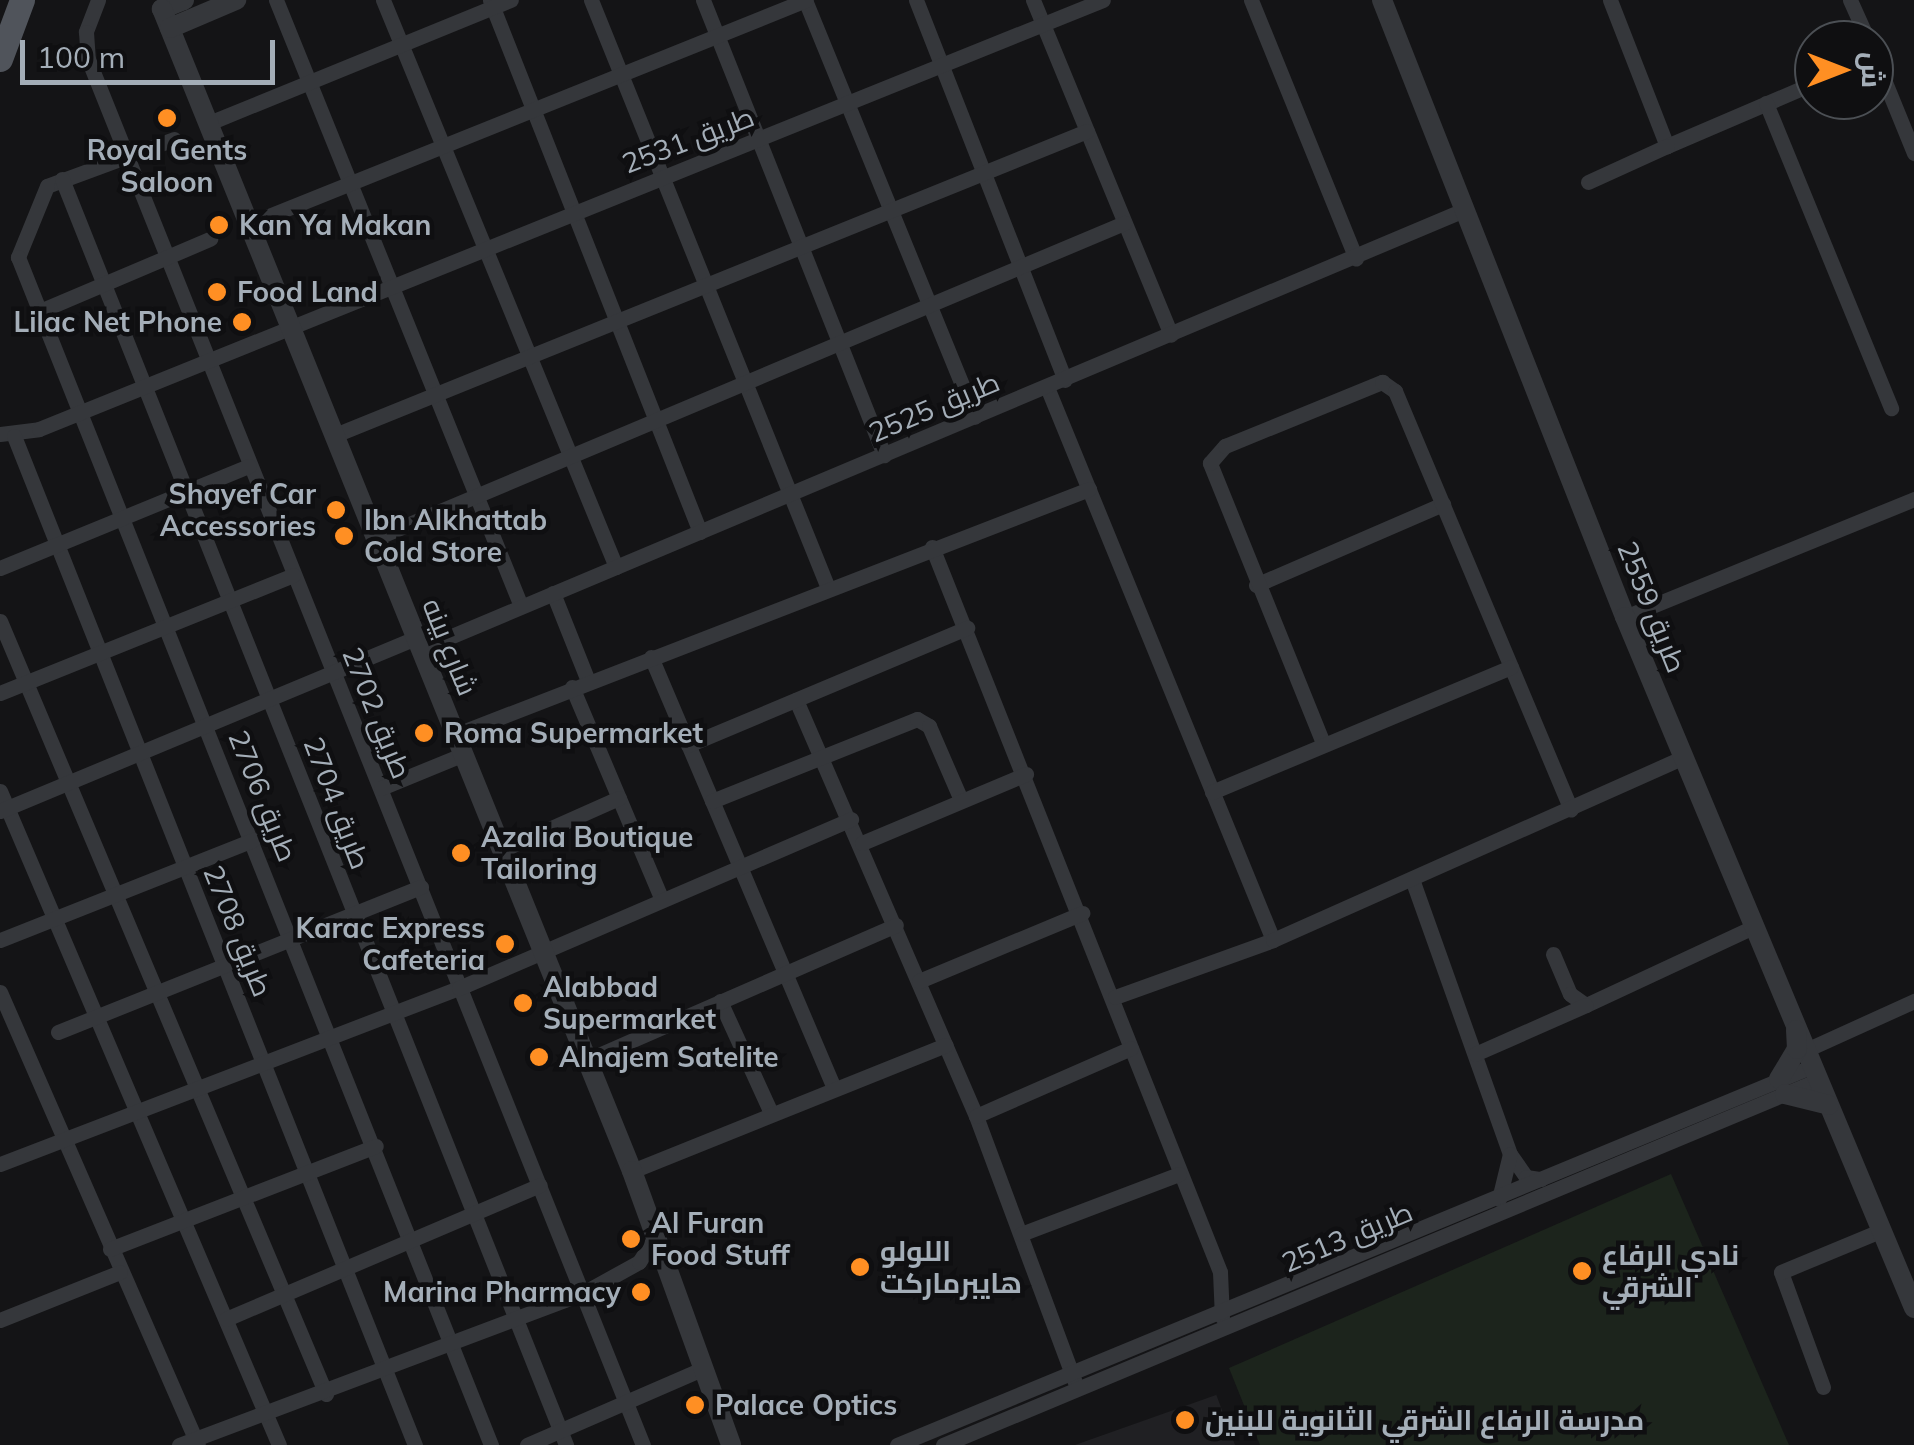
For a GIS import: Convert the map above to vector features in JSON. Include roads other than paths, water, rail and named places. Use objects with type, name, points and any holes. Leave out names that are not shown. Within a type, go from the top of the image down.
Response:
[{"type":"main road","points":[[0,60],[22,0]]},
{"type":"street","name":"طريق 2702","points":[[98,0],[86,53],[248,466],[643,1445]]},
{"type":"street","points":[[164,12],[184,0]]},
{"type":"street","points":[[164,12],[236,0]]},
{"type":"street","points":[[276,0],[521,606]]},
{"type":"street","points":[[383,0],[616,567]]},
{"type":"street","points":[[209,123],[492,4],[511,0]]},
{"type":"street","points":[[591,0],[828,588]]},
{"type":"street","points":[[703,0],[884,455]]},
{"type":"street","points":[[250,224],[805,0],[975,417]]},
{"type":"street","points":[[916,0],[1065,380]]},
{"type":"street","points":[[1032,0],[1171,336]]},
{"type":"street","name":"طريق 2531","points":[[7,435],[81,411],[1104,0]]},
{"type":"street","points":[[1251,0],[1356,258]]},
{"type":"street","name":"طريق 2559","points":[[1382,0],[1625,617],[1914,1308]]},
{"type":"street","points":[[1610,0],[1667,146]]},
{"type":"street","points":[[492,4],[700,532]]},
{"type":"street","name":"شارع بينه","points":[[164,12],[632,1171],[733,1440]]},
{"type":"street","points":[[1588,182],[1794,91]]},
{"type":"street","points":[[1766,103],[1891,408]]},
{"type":"street","points":[[1894,106],[1914,154]]},
{"type":"street","points":[[335,435],[1087,131]]},
{"type":"street","points":[[62,178],[174,139]]},
{"type":"street","name":"طريق 2704","points":[[62,178],[563,1438]]},
{"type":"street","name":"طريق 2706","points":[[62,178],[40,192],[18,242],[40,311],[457,1343],[491,1445]]},
{"type":"street","name":"طريق 2525","points":[[4,809],[334,673],[553,593],[1466,209]]},
{"type":"street","points":[[376,538],[1124,223]]},
{"type":"street","points":[[40,311],[210,239]]},
{"type":"street","points":[[1323,743],[1210,475],[1225,446],[1382,382],[1395,391],[1572,810]]},
{"type":"street","points":[[1048,387],[1273,940]]},
{"type":"street","name":"طريق 2708","points":[[7,435],[61,545],[305,1173],[416,1445]]},
{"type":"street","points":[[0,568],[248,466]]},
{"type":"street","points":[[381,788],[580,684],[1089,489]]},
{"type":"street","points":[[1625,617],[1914,501]]},
{"type":"street","points":[[1256,585],[1443,504]]},
{"type":"street","points":[[932,547],[1082,913],[1222,1280],[1222,1317]]},
{"type":"street","points":[[0,693],[293,574]]},
{"type":"street","points":[[553,593],[619,798],[660,898]]},
{"type":"street","points":[[0,621],[114,894],[201,1086],[326,1394]]},
{"type":"street","points":[[688,745],[967,628]]},
{"type":"street","points":[[651,657],[834,1088]]},
{"type":"street","points":[[1212,792],[1512,667]]},
{"type":"street","points":[[796,700],[862,843],[976,1116],[1075,1383]]},
{"type":"street","points":[[712,802],[924,722],[960,800]]},
{"type":"street","points":[[1115,997],[1273,940],[1684,757]]},
{"type":"street","points":[[862,843],[1026,774]]},
{"type":"street","points":[[0,791],[4,809],[279,1445]]},
{"type":"street","points":[[502,850],[619,798]]},
{"type":"street","points":[[0,1164],[459,988],[660,898],[851,819]]},
{"type":"street","points":[[0,940],[252,840]]},
{"type":"street","points":[[1412,879],[1510,1154],[1530,1180],[1546,1179]]},
{"type":"street","points":[[58,1032],[291,933],[421,887]]},
{"type":"street","points":[[920,981],[1082,913]]},
{"type":"street","points":[[587,1060],[896,925]]},
{"type":"street","points":[[1475,1054],[1753,927]]},
{"type":"street","points":[[1553,954],[1570,994],[1586,1005]]},
{"type":"street","points":[[0,992],[191,1443],[583,1293],[639,1262],[655,1238]]},
{"type":"street","points":[[720,1000],[772,1113]]},
{"type":"street","name":"طريق 2513","points":[[897,1445],[1075,1383],[1781,1087],[1914,1001]]},
{"type":"street","points":[[1795,1023],[1797,1049],[1781,1087],[1829,1105]]},
{"type":"street","points":[[632,1171],[946,1044]]},
{"type":"street","points":[[976,1116],[1131,1048]]},
{"type":"street","name":"طريق 2513","points":[[943,1445],[1222,1317],[1499,1199],[1524,1197],[1546,1179],[1781,1087]]},
{"type":"street","points":[[110,1250],[376,1146]]},
{"type":"street","points":[[1499,1199],[1510,1154]]},
{"type":"street","points":[[1021,1234],[1179,1174]]},
{"type":"street","points":[[226,1319],[540,1185]]},
{"type":"street","points":[[1823,1387],[1780,1272],[1880,1231]]},
{"type":"street","points":[[0,1320],[120,1272]]},
{"type":"street","points":[[527,1445],[563,1438],[626,1403],[704,1368]]},
{"type":"place","name":"Royal Gents Saloon","points":[[167,118]]},
{"type":"place","name":"Kan Ya Makan","points":[[219,225]]},
{"type":"place","name":"Food Land","points":[[217,292]]},
{"type":"place","name":"Lilac Net Phone","points":[[242,322]]},
{"type":"place","name":"Shayef Car Accessories","points":[[336,510]]},
{"type":"place","name":"Ibn Alkhattab Cold Store","points":[[344,536]]},
{"type":"place","name":"Roma Supermarket","points":[[424,733]]},
{"type":"place","name":"Azalia Boutique Tailoring","points":[[461,853]]},
{"type":"place","name":"Karac Express Cafeteria","points":[[505,944]]},
{"type":"place","name":"Alabbad Supermarket","points":[[523,1003]]},
{"type":"place","name":"Alnajem Satelite","points":[[539,1057]]},
{"type":"place","name":"Al Furan Food Stuff","points":[[631,1239]]},
{"type":"place","name":"اللولو هايبرماركت","points":[[860,1267]]},
{"type":"place","name":"نادي الرفاع الشرقي","points":[[1582,1271]]},
{"type":"place","name":"Marina Pharmacy","points":[[641,1292]]},
{"type":"place","name":"Palace Optics","points":[[695,1405]]},
{"type":"place","name":"مدرسة الرفاع الشرقي الثانوية للبنين","points":[[1185,1420]]}]
